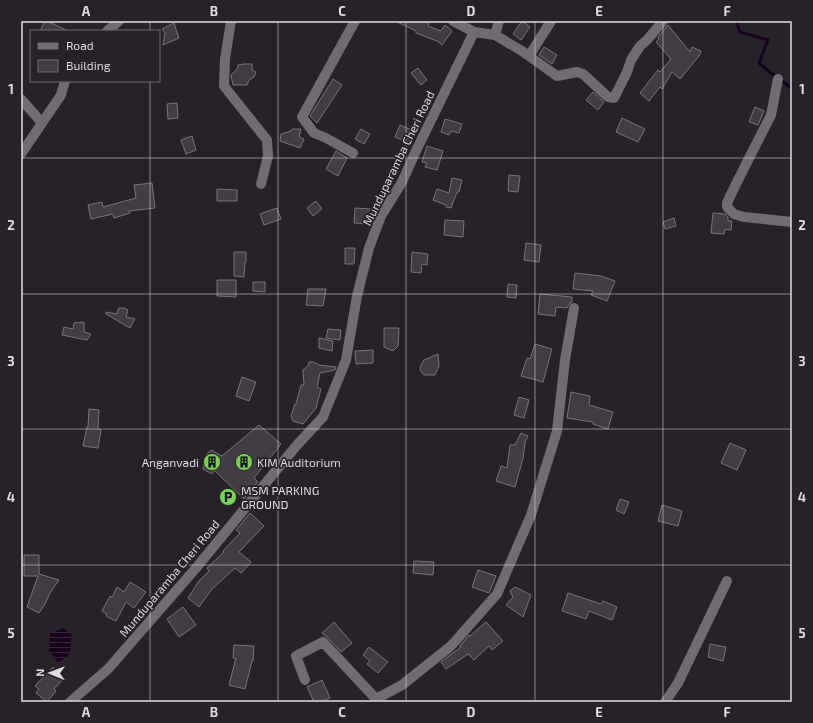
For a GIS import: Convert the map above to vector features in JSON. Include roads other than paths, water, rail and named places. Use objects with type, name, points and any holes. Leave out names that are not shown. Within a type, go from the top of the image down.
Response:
[{"type":"street","points":[[108,30],[119,21]]},
{"type":"street","points":[[231,21],[225,59],[224,86],[267,140],[268,156],[262,184]]},
{"type":"street","points":[[353,153],[314,133],[302,117],[355,21]]},
{"type":"street","points":[[453,21],[474,32],[495,35],[558,76],[577,72],[584,74],[608,98],[614,98],[627,72],[631,60],[640,46],[663,21]]},
{"type":"street","points":[[495,35],[499,21]]},
{"type":"street","points":[[529,56],[551,21]]},
{"type":"street","name":"Munduparamba Cheri Road","points":[[70,702],[108,669],[196,568],[297,445],[323,417],[346,360],[357,296],[369,248],[381,216],[402,182],[474,32]]},
{"type":"street","points":[[778,78],[771,115],[736,184],[727,203],[727,207],[734,214],[744,217],[792,222]]},
{"type":"street","points":[[21,154],[61,95],[65,82]]},
{"type":"street","points":[[21,99],[42,123]]},
{"type":"street","points":[[305,680],[296,656],[323,642],[376,701],[402,685],[451,646],[497,594],[531,515],[557,431],[565,360],[574,308]]},
{"type":"street","points":[[664,702],[678,683],[727,581]]},
{"type":"waterway","points":[[736,21],[740,32],[768,40],[759,63],[776,77]]},
{"type":"waterway","points":[[781,80],[792,89]]},
{"type":"place","name":"Anganvadi","points":[[212,462]]},
{"type":"place","name":"KIM Auditorium","points":[[244,462]]},
{"type":"place","name":"MSM PARKING GROUND","points":[[228,497]]}]
